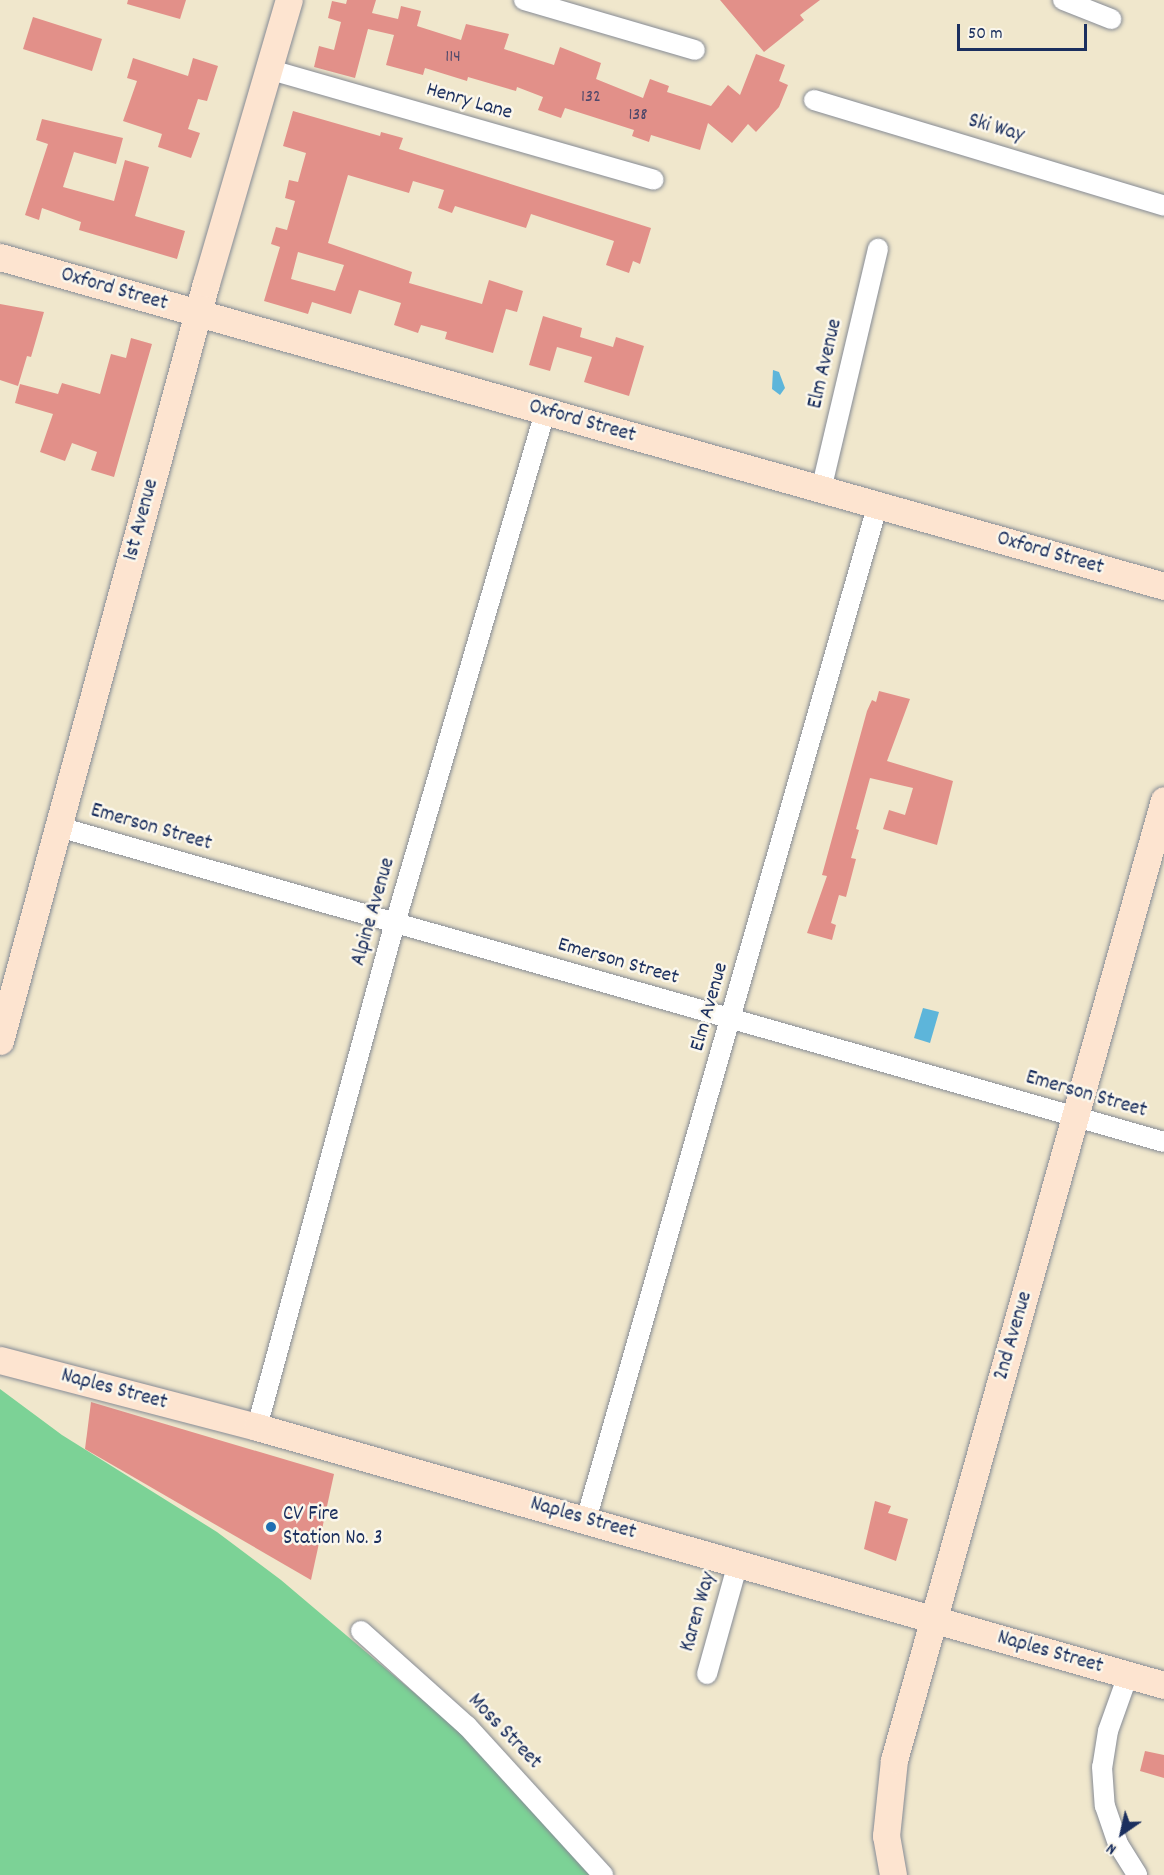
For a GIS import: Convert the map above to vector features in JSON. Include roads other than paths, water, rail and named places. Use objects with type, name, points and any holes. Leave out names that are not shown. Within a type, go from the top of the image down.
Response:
[{"type":"street","name":"1st Avenue","points":[[0,1041],[198,314],[271,70],[289,0]]},
{"type":"street","points":[[524,0],[695,50]]},
{"type":"street","points":[[1063,0],[1111,19]]},
{"type":"street","name":"Henry Lane","points":[[271,70],[654,180]]},
{"type":"street","name":"Ski Way","points":[[814,100],[1164,206]]},
{"type":"street","name":"Elm Avenue","points":[[821,490],[878,249]]},
{"type":"street","name":"Oxford Street","points":[[0,258],[1164,586]]},
{"type":"street","name":"Alpine Avenue","points":[[256,1427],[396,923],[545,412]]},
{"type":"street","name":"Elm Avenue","points":[[586,1520],[878,507]]},
{"type":"street","name":"2nd Avenue","points":[[893,1875],[886,1836],[894,1760],[1077,1117],[1164,800]]},
{"type":"street","name":"Emerson Street","points":[[59,827],[1164,1142]]},
{"type":"street","name":"Naples Street","points":[[0,1360],[256,1427],[1164,1685]]},
{"type":"street","name":"Karen Way","points":[[706,1674],[738,1563]]},
{"type":"street","name":"Moss Street","points":[[361,1631],[467,1726],[603,1875]]},
{"type":"street","points":[[1128,1675],[1108,1731],[1102,1767],[1105,1806],[1118,1844],[1137,1875]]},
{"type":"water","points":[[773,370],[779,372],[785,388],[780,395],[772,389]]},
{"type":"water","points":[[923,1008],[939,1012],[930,1043],[914,1038]]},
{"type":"place","name":"CV Fire Station No. 3","points":[[271,1527]]}]
